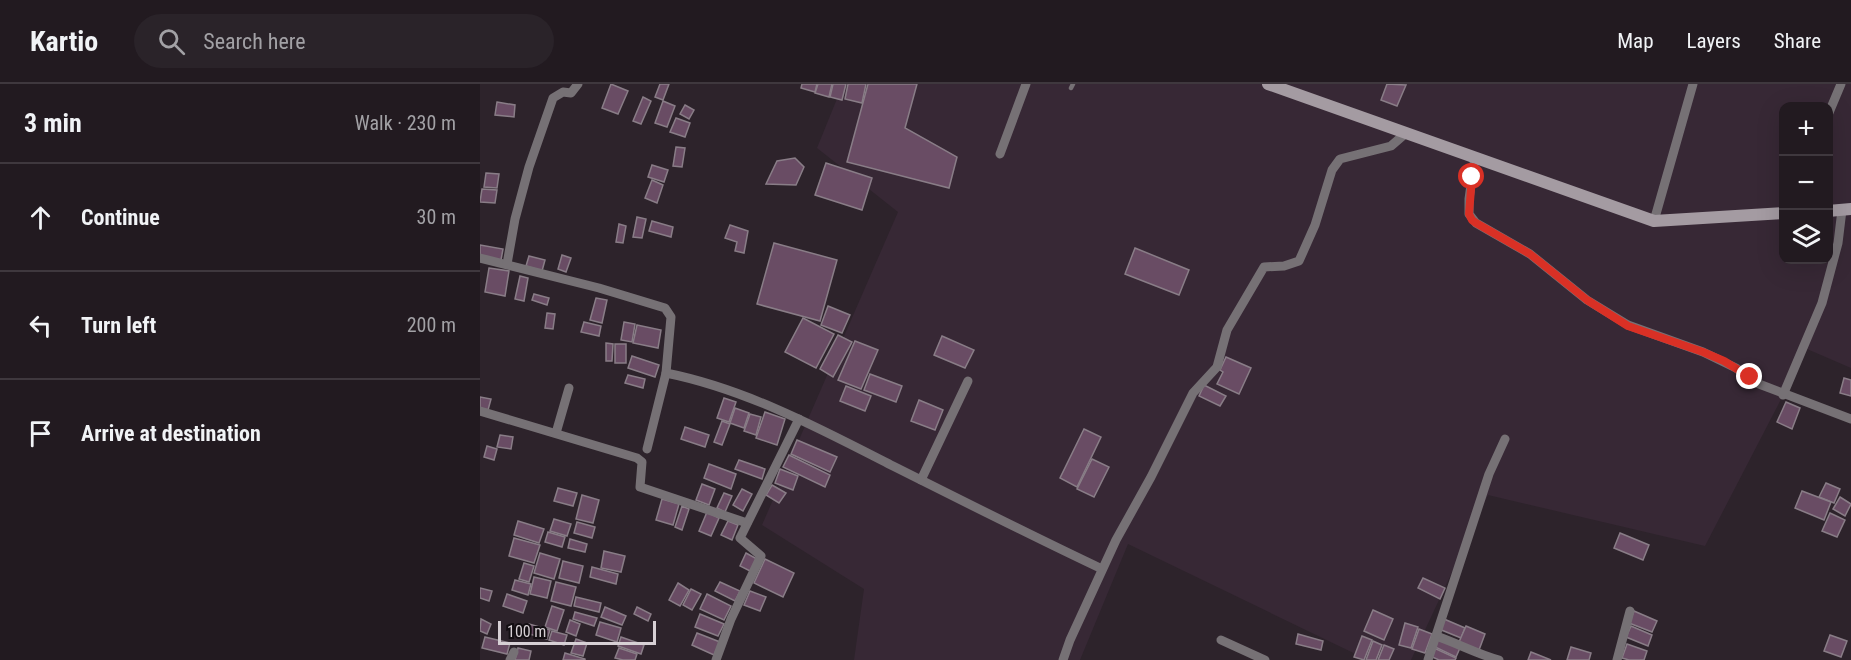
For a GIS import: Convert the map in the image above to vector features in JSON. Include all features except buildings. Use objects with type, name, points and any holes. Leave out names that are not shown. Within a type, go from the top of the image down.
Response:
[{"type":"street","points":[[507,264],[515,219],[529,167],[553,98],[564,92],[571,93],[578,84]]},
{"type":"street","points":[[1000,154],[1026,84]]},
{"type":"street","points":[[1268,84],[1654,221],[1779,213]]},
{"type":"street","points":[[1654,221],[1693,84]]},
{"type":"street","points":[[1833,103],[1841,84]]},
{"type":"street","points":[[1062,660],[1102,569],[1193,393],[1217,367],[1227,330],[1264,267],[1284,266],[1299,261],[1314,225],[1332,170],[1340,159],[1391,146],[1406,133]]},
{"type":"street","points":[[1475,157],[1469,199],[1469,214],[1472,220],[1530,254],[1587,300],[1628,326],[1703,352],[1737,368],[1759,384],[1783,395],[1851,418]]},
{"type":"street","points":[[1783,395],[1822,303],[1846,210]]},
{"type":"street","points":[[480,258],[599,288],[665,308],[671,317],[666,373],[646,449]]},
{"type":"street","points":[[666,373],[738,394],[799,419],[1102,569]]},
{"type":"street","points":[[921,480],[968,381]]},
{"type":"street","points":[[556,433],[569,388]]},
{"type":"street","points":[[480,411],[638,458],[642,462],[640,488],[747,524]]},
{"type":"street","points":[[717,660],[731,619],[761,556],[740,538],[799,419]]},
{"type":"street","points":[[1428,660],[1489,474],[1505,439]]},
{"type":"street","points":[[1618,660],[1630,611]]},
{"type":"street","points":[[1436,636],[1498,660]]},
{"type":"street","points":[[1221,640],[1265,660]]},
{"type":"shaded area","points":[[843,84],[1851,84],[1851,368],[1807,349],[1705,546],[1488,495],[1411,660],[1368,660],[1128,544],[1080,660],[854,660],[864,589],[762,525],[898,212],[817,148]]},
{"type":"route","points":[[1472,177],[1469,214],[1476,223],[1530,254],[1587,300],[1628,326],[1703,352],[1724,361],[1750,377]]}]
